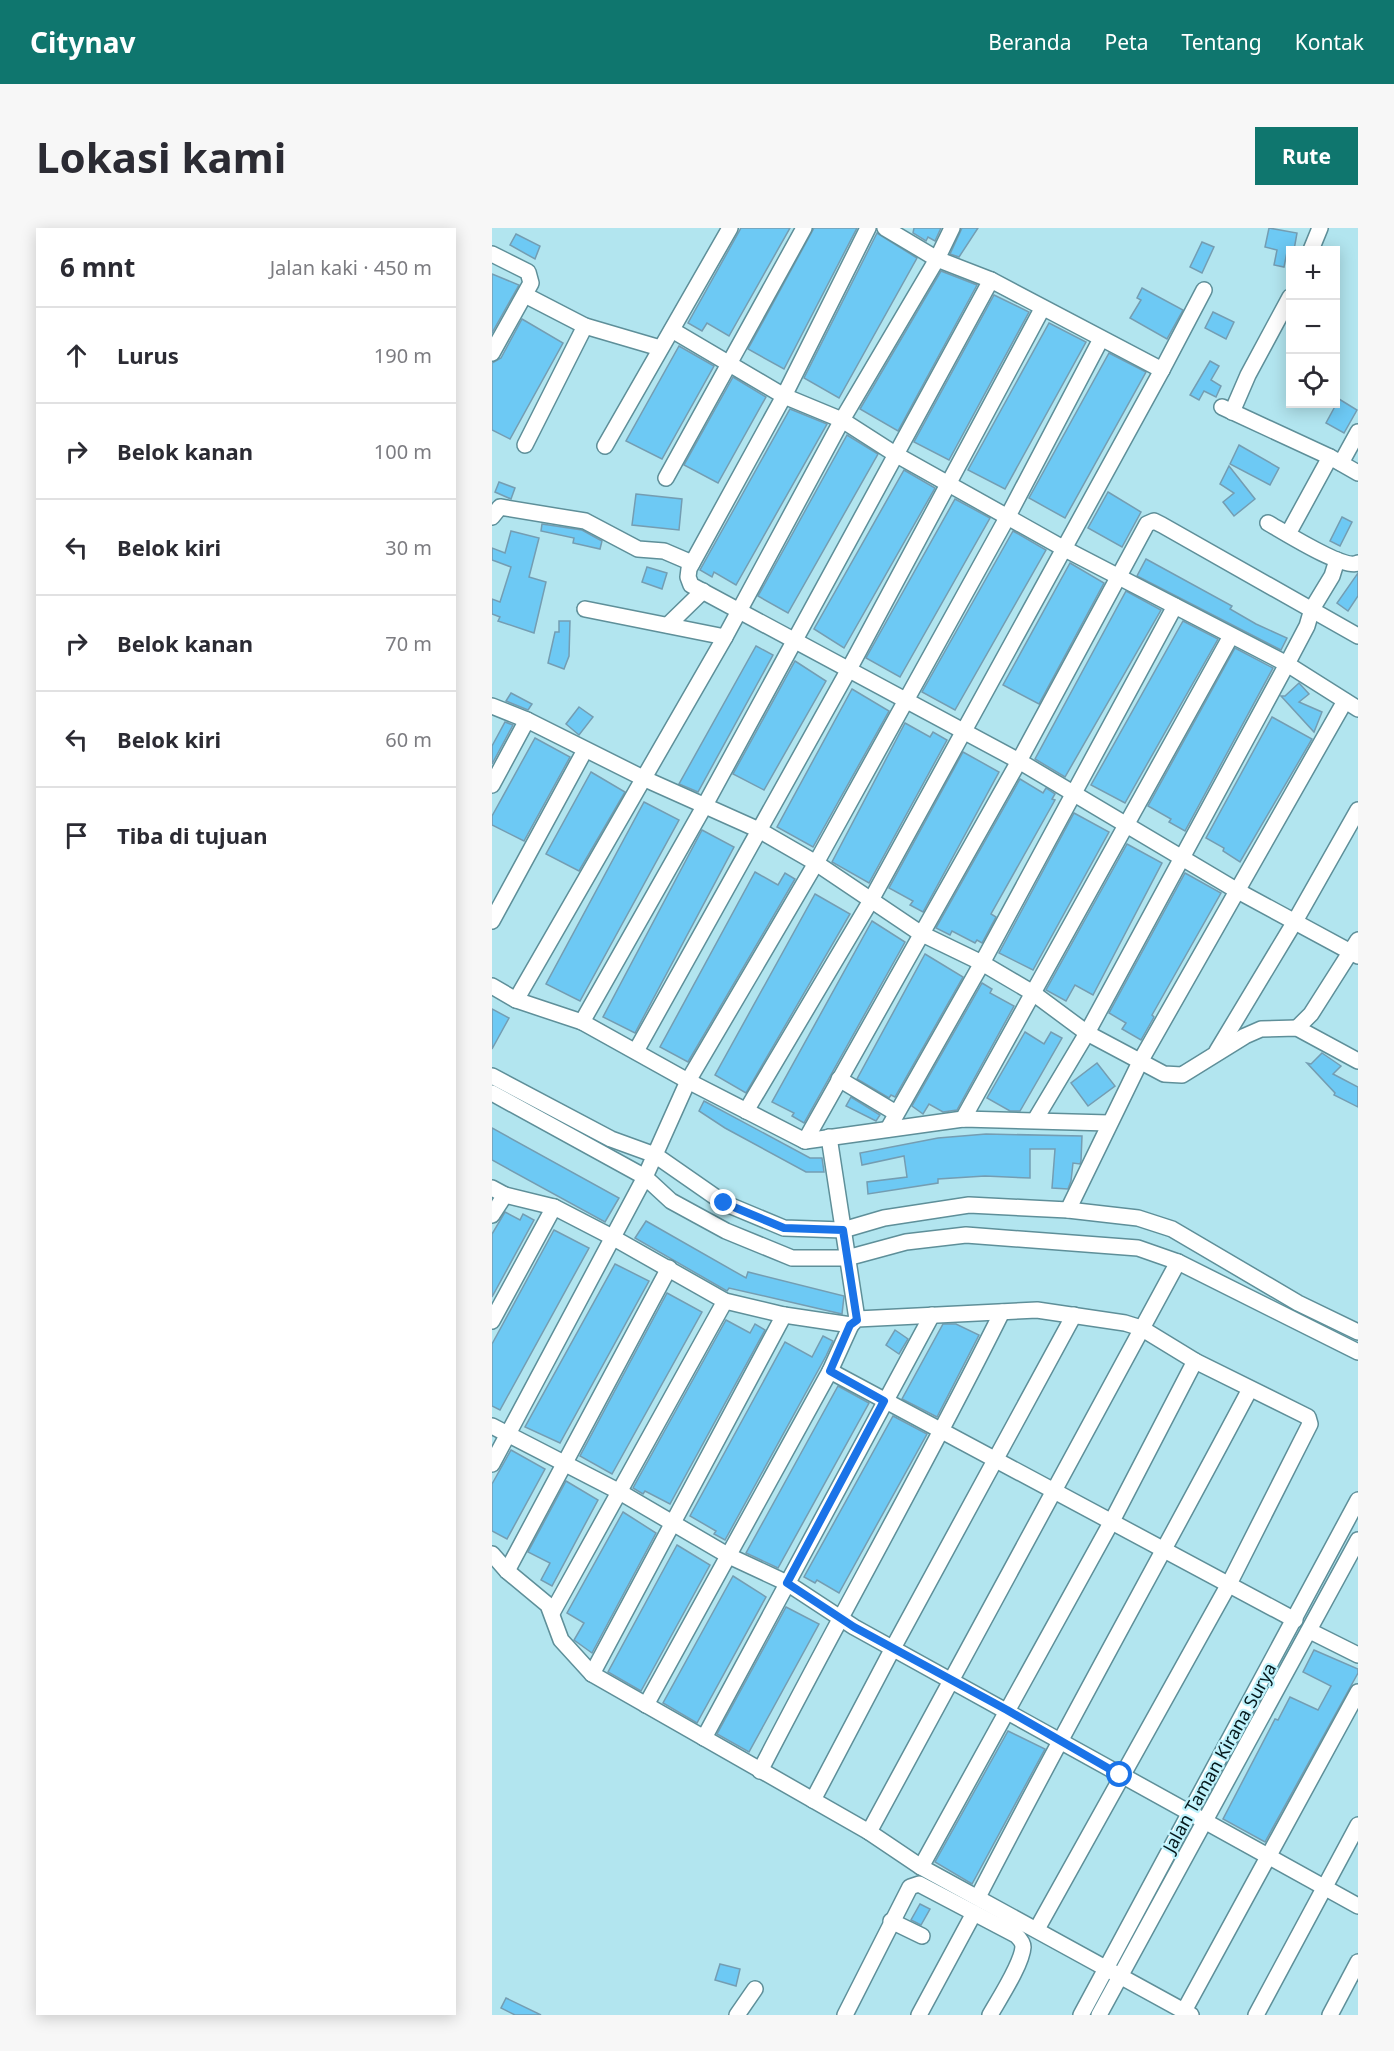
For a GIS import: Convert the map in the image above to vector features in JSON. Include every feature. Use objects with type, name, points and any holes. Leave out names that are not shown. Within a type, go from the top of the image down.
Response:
[{"type":"street","points":[[605,446],[730,228]]},
{"type":"street","points":[[666,478],[731,364],[804,228]]},
{"type":"street","points":[[868,228],[784,396],[692,563],[688,577],[691,585],[1019,761],[1294,923],[1356,950],[1311,1014],[1297,1028]]},
{"type":"street","points":[[885,228],[937,259],[991,280],[1042,309],[1162,370]]},
{"type":"street","points":[[516,1000],[740,612],[842,420],[937,259],[952,228]]},
{"type":"street","points":[[1313,246],[1320,228]]},
{"type":"street","points":[[492,254],[528,272],[531,283],[492,353]]},
{"type":"street","points":[[582,1022],[705,805],[991,280]]},
{"type":"street","points":[[746,1111],[870,902],[1204,290]]},
{"type":"street","points":[[525,295],[585,326],[660,348]]},
{"type":"street","points":[[1288,300],[1227,409],[1358,473]]},
{"type":"street","points":[[636,1051],[848,671],[1042,309]]},
{"type":"street","points":[[525,445],[585,326]]},
{"type":"street","points":[[672,330],[784,396],[842,420],[895,454],[949,482],[1063,549],[1287,664],[1351,705],[1236,890],[1141,1060],[1068,1210]]},
{"type":"street","points":[[492,1464],[645,1177],[688,1081],[816,863],[907,700],[1008,516],[1101,339]]},
{"type":"street","points":[[1288,534],[1335,460],[1358,432]]},
{"type":"street","points":[[492,517],[500,507],[585,521],[638,549],[664,551],[692,563]]},
{"type":"street","points":[[805,1141],[920,933],[1019,761],[1147,524],[1154,521],[1358,636]]},
{"type":"street","points":[[1268,523],[1337,560],[1349,565],[1358,563]]},
{"type":"street","points":[[1035,1120],[1087,1033],[1287,664],[1307,626],[1312,609],[1332,576],[1337,560]]},
{"type":"street","points":[[668,625],[703,591]]},
{"type":"street","points":[[888,1129],[982,963],[1176,606]]},
{"type":"street","points":[[585,609],[725,637]]},
{"type":"street","points":[[963,1119],[1231,636]]},
{"type":"street","points":[[492,706],[527,720],[645,779],[759,830],[816,863],[870,902],[920,933],[982,963],[1033,993],[1087,1033],[1173,1077],[1182,1075],[1262,1029],[1297,1028],[1358,1061]]},
{"type":"street","points":[[492,785],[527,720]]},
{"type":"street","points":[[492,921],[585,750]]},
{"type":"street","points":[[1215,1054],[1294,923],[1358,810]]},
{"type":"street","points":[[492,986],[516,1000],[582,1022],[688,1081],[805,1141],[963,1119],[1109,1123]]},
{"type":"street","points":[[492,1076],[611,1139],[655,1155],[724,1203],[784,1228],[843,1230],[884,1218],[969,1205],[1068,1210],[1138,1218],[1172,1229],[1298,1303],[1358,1332]]},
{"type":"street","points":[[839,1079],[896,1113]]},
{"type":"street","points":[[492,1093],[645,1177],[671,1201],[726,1231],[792,1258],[847,1258],[906,1242],[966,1235],[1138,1248],[1178,1262],[1358,1352]]},
{"type":"street","points":[[646,1705],[830,1371],[854,1322],[829,1137]]},
{"type":"street","points":[[492,1215],[498,1191],[554,1207],[669,1268],[725,1301],[784,1315],[854,1322],[932,1314],[1037,1310],[1125,1323],[1141,1328],[1195,1361],[1308,1417],[1310,1421],[1228,1584],[1120,1775],[1037,1929]]},
{"type":"street","points":[[492,1321],[554,1207]]},
{"type":"street","points":[[869,1832],[1178,1262]]},
{"type":"street","points":[[507,1571],[669,1268]]},
{"type":"street","points":[[552,1613],[725,1301]]},
{"type":"street","points":[[760,1771],[839,1618],[942,1432],[1002,1312]]},
{"type":"street","points":[[704,1738],[932,1314]]},
{"type":"street","points":[[592,1674],[671,1522],[784,1315]]},
{"type":"street","points":[[813,1800],[892,1648],[1074,1315]]},
{"type":"street","points":[[921,1867],[1112,1521],[1195,1361]]},
{"type":"street","points":[[830,1371],[1295,1620]]},
{"type":"street","points":[[978,1897],[1059,1741],[1165,1550],[1250,1389]]},
{"type":"street","points":[[492,1426],[618,1491],[729,1556],[787,1583],[839,1618],[892,1648],[1358,1906]]},
{"type":"street","name":"Jalan Taman Kirana Surya","points":[[1081,2015],[1358,1500]]},
{"type":"street","name":"Jalan Taman Kirana Surya","points":[[1099,2015],[1311,1631],[1358,1540]]},
{"type":"street","points":[[492,1554],[507,1571],[532,1589],[552,1613],[561,1640],[592,1674],[869,1832],[921,1867],[1188,2013],[1358,1692]]},
{"type":"street","points":[[1311,1631],[1358,1655]]},
{"type":"street","points":[[1256,2015],[1358,1824]]},
{"type":"street","points":[[845,2015],[910,1887],[919,1884],[1016,1935],[1022,1943],[1023,1948],[1012,1974],[990,2015]]},
{"type":"street","points":[[918,2015],[974,1913]]},
{"type":"street","points":[[891,1921],[922,1936]]},
{"type":"street","points":[[1330,2015],[1358,1962]]},
{"type":"street","points":[[737,2015],[755,1989]]},
{"type":"building","points":[[741,228],[790,228],[729,336],[707,323],[702,331],[688,323]]},
{"type":"building","points":[[814,228],[857,228],[784,369],[748,349]]},
{"type":"building","points":[[914,228],[941,228],[935,241],[928,237],[926,241],[913,233]]},
{"type":"building","points":[[962,228],[978,228],[959,257],[950,254]]},
{"type":"building","points":[[1269,228],[1297,233],[1295,246],[1286,246],[1284,267],[1274,265],[1277,250],[1265,247]]},
{"type":"building","points":[[877,233],[917,258],[839,398],[804,378]]},
{"type":"building","points":[[516,234],[540,246],[535,259],[510,245]]},
{"type":"building","points":[[1202,242],[1214,247],[1202,273],[1190,267]]},
{"type":"building","points":[[941,271],[977,285],[898,431],[860,409]]},
{"type":"building","points":[[492,274],[519,285],[492,333]]},
{"type":"building","points":[[1142,288],[1183,310],[1167,339],[1130,318],[1141,300],[1137,298]]},
{"type":"building","points":[[994,295],[1029,312],[949,460],[914,442]]},
{"type":"building","points":[[1213,312],[1234,322],[1226,339],[1205,328]]},
{"type":"building","points":[[522,319],[563,343],[510,439],[492,430],[492,363],[501,358]]},
{"type":"building","points":[[1049,323],[1086,342],[1005,489],[968,470]]},
{"type":"building","points":[[679,346],[714,366],[662,459],[626,441]]},
{"type":"building","points":[[1109,353],[1146,372],[1065,518],[1029,498]]},
{"type":"building","points":[[1210,361],[1219,366],[1211,380],[1221,386],[1216,397],[1204,391],[1199,400],[1190,395]]},
{"type":"building","points":[[733,377],[766,397],[718,483],[684,465]]},
{"type":"building","points":[[1340,400],[1357,410],[1344,433],[1326,423],[1334,408],[1340,408]]},
{"type":"building","points":[[790,409],[827,424],[736,585],[714,572],[712,577],[700,570]]},
{"type":"building","points":[[847,435],[878,454],[788,613],[758,596]]},
{"type":"building","points":[[1239,445],[1279,468],[1270,485],[1230,464]]},
{"type":"building","points":[[1229,466],[1255,499],[1234,516],[1223,502],[1234,493],[1220,484]]},
{"type":"building","points":[[904,470],[935,488],[844,648],[814,629]]},
{"type":"building","points":[[499,482],[515,488],[511,499],[495,492]]},
{"type":"building","points":[[1108,492],[1141,512],[1122,547],[1088,528]]},
{"type":"building","points":[[636,494],[682,499],[679,530],[632,525]]},
{"type":"building","points":[[955,499],[990,518],[900,677],[866,658]]},
{"type":"building","points":[[1342,517],[1352,522],[1340,546],[1330,541]]},
{"type":"building","points":[[542,524],[582,530],[602,541],[600,549],[573,543],[574,538],[541,531]]},
{"type":"building","points":[[511,531],[539,538],[529,577],[546,582],[534,633],[498,621],[500,617],[492,614],[492,599],[500,602],[511,567],[492,560],[492,548],[505,553]]},
{"type":"building","points":[[1013,531],[1046,550],[955,710],[922,692]]},
{"type":"building","points":[[1146,559],[1232,606],[1230,609],[1256,624],[1287,638],[1281,650],[1137,576]]},
{"type":"building","points":[[1070,563],[1104,583],[1039,704],[1003,685]]},
{"type":"building","points":[[647,567],[667,573],[662,589],[642,582]]},
{"type":"building","points":[[1358,573],[1358,596],[1348,611],[1337,603]]},
{"type":"building","points":[[1126,591],[1161,610],[1065,777],[1035,759]]},
{"type":"building","points":[[559,621],[570,621],[569,656],[564,669],[548,663],[555,632],[559,632]]},
{"type":"building","points":[[1183,621],[1218,639],[1125,803],[1091,785]]},
{"type":"building","points":[[756,646],[773,655],[698,792],[679,784]]},
{"type":"building","points":[[1235,648],[1273,668],[1185,831],[1169,822],[1171,819],[1148,806]]},
{"type":"building","points":[[795,661],[826,681],[764,790],[733,774]]},
{"type":"building","points":[[1299,683],[1309,694],[1299,702],[1322,712],[1314,732],[1281,696],[1285,696]]},
{"type":"building","points":[[852,689],[889,711],[813,847],[777,827]]},
{"type":"building","points":[[511,693],[532,704],[528,710],[506,701]]},
{"type":"building","points":[[579,707],[593,717],[579,735],[566,724]]},
{"type":"building","points":[[1272,717],[1312,739],[1240,862],[1223,851],[1224,848],[1206,838]]},
{"type":"building","points":[[505,722],[513,725],[492,764],[492,746]]},
{"type":"building","points":[[905,723],[930,737],[933,732],[947,740],[869,883],[832,862]]},
{"type":"building","points":[[535,738],[570,757],[524,841],[492,825],[492,816]]},
{"type":"building","points":[[963,752],[999,772],[923,912],[910,905],[913,901],[889,888]]},
{"type":"building","points":[[591,772],[625,792],[579,871],[546,854]]},
{"type":"building","points":[[1020,779],[1043,793],[1046,788],[1055,794],[1052,799],[1055,800],[991,914],[996,917],[982,943],[977,940],[975,943],[952,931],[950,935],[936,928]]},
{"type":"building","points":[[644,802],[679,820],[580,1001],[546,984]]},
{"type":"building","points":[[1074,813],[1109,832],[1033,970],[999,953]]},
{"type":"building","points":[[702,830],[734,847],[635,1033],[603,1017]]},
{"type":"building","points":[[1127,844],[1162,863],[1093,995],[1075,985],[1066,1001],[1046,990]]},
{"type":"building","points":[[755,872],[778,885],[785,873],[795,879],[688,1062],[660,1047]]},
{"type":"building","points":[[1185,873],[1221,893],[1152,1015],[1154,1017],[1141,1040],[1122,1029],[1126,1023],[1109,1013]]},
{"type":"building","points":[[815,894],[850,914],[746,1093],[715,1075]]},
{"type":"building","points":[[872,921],[905,942],[804,1123],[792,1116],[794,1113],[772,1102]]},
{"type":"building","points":[[925,954],[963,977],[895,1097],[891,1095],[889,1098],[857,1079]]},
{"type":"building","points":[[982,983],[992,989],[990,993],[1014,1006],[957,1110],[943,1112],[929,1104],[923,1114],[912,1106]]},
{"type":"building","points":[[492,1009],[509,1018],[492,1049]]},
{"type":"building","points":[[1025,1032],[1044,1044],[1051,1032],[1062,1038],[1020,1111],[1010,1111],[987,1098]]},
{"type":"building","points":[[1322,1053],[1341,1066],[1333,1074],[1358,1087],[1358,1107],[1334,1095],[1335,1093],[1307,1063],[1311,1064]]},
{"type":"building","points":[[1097,1063],[1115,1086],[1088,1106],[1071,1083]]},
{"type":"building","points":[[851,1097],[880,1115],[876,1121],[846,1106]]},
{"type":"building","points":[[704,1101],[810,1158],[822,1158],[824,1172],[806,1172],[725,1128],[699,1111]]},
{"type":"building","points":[[492,1128],[619,1198],[605,1222],[492,1160]]},
{"type":"building","points":[[986,1134],[1082,1136],[1081,1161],[1080,1164],[1073,1163],[1068,1189],[1052,1188],[1055,1149],[1030,1149],[1030,1178],[985,1176],[938,1179],[938,1183],[868,1194],[867,1182],[907,1177],[904,1156],[862,1165],[860,1153],[938,1138]]},
{"type":"building","points":[[505,1212],[520,1220],[523,1214],[534,1220],[492,1297],[492,1234]]},
{"type":"building","points":[[646,1221],[746,1278],[748,1272],[844,1296],[842,1314],[729,1288],[727,1291],[635,1238]]},
{"type":"building","points":[[554,1230],[589,1248],[500,1410],[492,1406],[492,1344]]},
{"type":"building","points":[[615,1264],[649,1281],[560,1443],[525,1427]]},
{"type":"building","points":[[667,1293],[702,1312],[612,1474],[580,1456]]},
{"type":"building","points":[[726,1320],[750,1333],[755,1324],[765,1330],[670,1504],[645,1491],[643,1494],[633,1488]]},
{"type":"building","points":[[943,1324],[956,1324],[979,1335],[937,1417],[902,1399]]},
{"type":"building","points":[[895,1330],[908,1339],[899,1354],[886,1345]]},
{"type":"building","points":[[823,1336],[833,1341],[826,1356],[725,1540],[714,1534],[716,1531],[690,1516],[785,1342],[812,1357]]},
{"type":"building","points":[[838,1386],[869,1403],[778,1568],[746,1553]]},
{"type":"building","points":[[893,1416],[927,1434],[839,1593],[817,1580],[815,1583],[804,1577]]},
{"type":"building","points":[[511,1450],[545,1469],[507,1539],[492,1531],[492,1484]]},
{"type":"building","points":[[566,1481],[598,1500],[552,1586],[541,1580],[550,1563],[528,1552]]},
{"type":"building","points":[[623,1512],[656,1533],[592,1653],[574,1640],[584,1623],[567,1613]]},
{"type":"building","points":[[677,1545],[710,1565],[641,1691],[608,1672]]},
{"type":"building","points":[[733,1576],[766,1597],[697,1723],[663,1703]]},
{"type":"building","points":[[786,1607],[819,1624],[749,1752],[717,1734]]},
{"type":"building","points":[[1314,1650],[1358,1669],[1358,1673],[1265,1842],[1223,1819],[1275,1719],[1278,1720],[1290,1697],[1318,1710],[1331,1686],[1303,1672]]},
{"type":"building","points":[[1008,1731],[1045,1749],[972,1884],[935,1862]]},
{"type":"building","points":[[920,1904],[930,1909],[921,1925],[911,1920]]},
{"type":"building","points":[[720,1964],[740,1969],[736,1986],[715,1980]]},
{"type":"building","points":[[506,1998],[541,2015],[515,2015],[501,2008]]},
{"type":"route","points":[[724,1203],[784,1228],[843,1230],[857,1320],[850,1325],[830,1371],[884,1401],[787,1583],[854,1627],[1007,1710],[1120,1775]]}]
